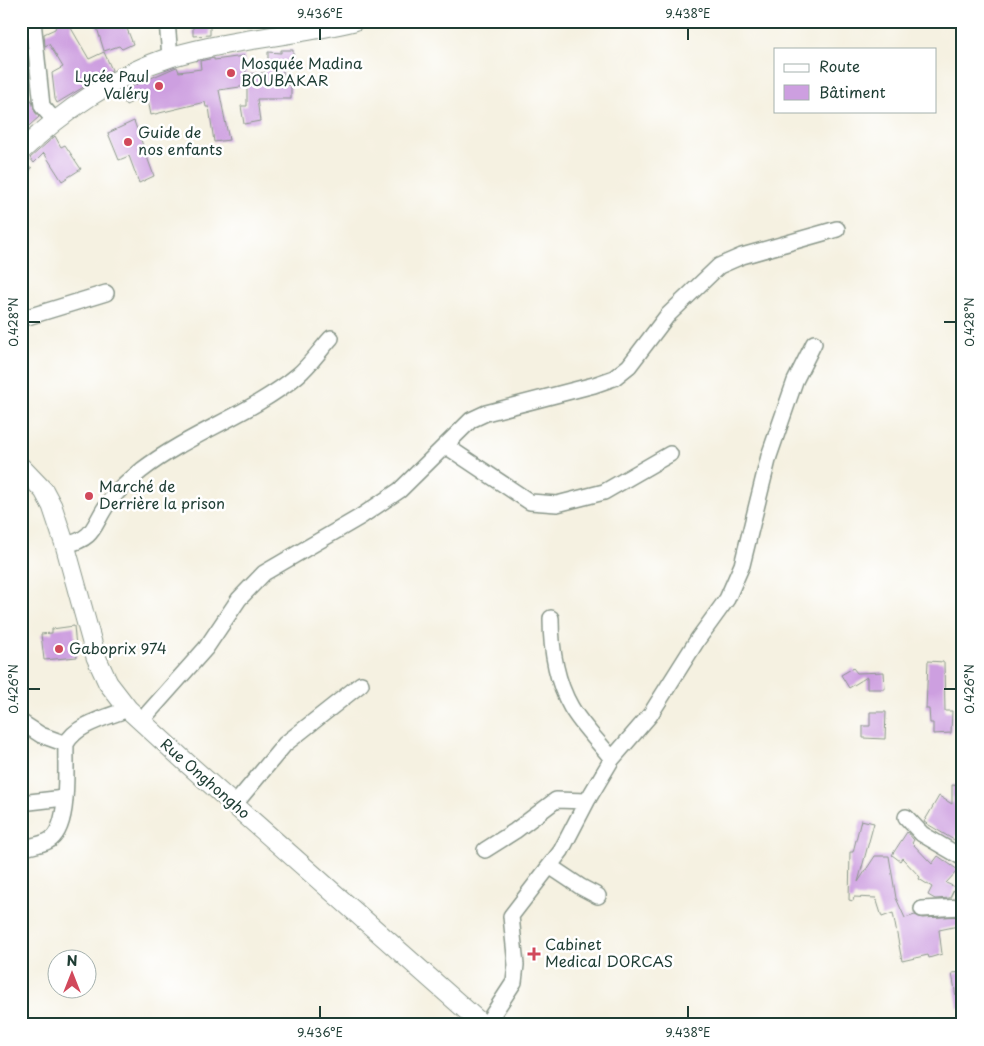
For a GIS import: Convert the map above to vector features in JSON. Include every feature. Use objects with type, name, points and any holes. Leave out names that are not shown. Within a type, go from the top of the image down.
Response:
[{"type":"main road","points":[[21,152],[55,121],[115,82],[170,57],[209,47],[354,21]]},
{"type":"main road","name":"Rue Onghongho","points":[[22,468],[44,491],[52,506],[96,656],[108,683],[134,715],[484,1025]]},
{"type":"street","points":[[33,21],[42,106],[55,121]]},
{"type":"street","points":[[167,21],[170,57]]},
{"type":"street","points":[[21,849],[49,840],[60,828],[64,798],[66,744],[76,731],[134,715],[206,648],[239,599],[264,573],[360,517],[400,490],[472,420],[486,413],[614,378],[630,366],[667,316],[718,266],[742,256],[837,229]]},
{"type":"street","points":[[21,319],[106,293]]},
{"type":"street","points":[[65,545],[82,541],[92,531],[110,502],[140,471],[194,436],[256,403],[299,375],[331,338]]},
{"type":"street","points":[[484,1025],[514,982],[516,965],[510,916],[561,851],[587,801],[612,759],[650,716],[698,639],[727,599],[742,565],[772,446],[795,381],[804,359],[814,343]]},
{"type":"street","points":[[446,446],[530,502],[557,504],[604,492],[670,454]]},
{"type":"street","points":[[551,618],[551,646],[558,675],[572,708],[612,759]]},
{"type":"street","points":[[235,804],[285,744],[361,684]]},
{"type":"street","points":[[21,722],[41,735],[66,744]]},
{"type":"street","points":[[21,803],[64,798]]},
{"type":"street","points":[[485,850],[515,831],[556,800],[587,801]]},
{"type":"street","points":[[906,817],[922,834],[963,858]]},
{"type":"street","points":[[550,867],[581,888],[598,896]]},
{"type":"street","points":[[922,909],[963,907]]},
{"type":"building","points":[[58,21],[73,21],[71,28],[89,59],[104,52],[112,70],[57,103],[52,73],[63,67],[49,44],[45,46],[44,34],[55,29]]},
{"type":"building","points":[[95,21],[124,21],[133,44],[122,49],[119,46],[104,51]]},
{"type":"building","points":[[193,21],[210,21],[210,35],[193,36]]},
{"type":"building","points":[[281,50],[293,50],[293,65],[283,65],[283,85],[291,85],[291,99],[257,99],[260,121],[244,124],[241,106],[247,106],[247,86],[219,90],[229,140],[214,142],[209,107],[206,107],[205,102],[151,115],[147,95],[126,105],[119,92],[177,67],[179,72],[201,69],[200,61],[214,58],[214,60],[244,56],[246,74],[265,73],[265,69],[268,69],[268,52],[281,53]]},
{"type":"building","points":[[21,88],[32,101],[35,112],[39,117],[21,133]]},
{"type":"building","points":[[134,121],[154,176],[139,183],[129,156],[119,160],[108,133]]},
{"type":"building","points":[[55,136],[61,147],[65,145],[81,169],[62,181],[44,153],[34,163],[30,158]]},
{"type":"building","points":[[21,162],[32,168],[21,180]]},
{"type":"building","name":"Gaboprix 974","points":[[74,626],[77,657],[44,660],[41,634],[52,633],[52,629]]},
{"type":"building","points":[[928,661],[944,662],[945,711],[952,711],[951,733],[933,734],[933,723],[930,723],[929,709],[926,709]]},
{"type":"building","points":[[853,668],[857,673],[884,672],[885,689],[867,689],[867,677],[849,688],[841,675]]},
{"type":"building","points":[[870,712],[886,712],[885,739],[863,738],[863,726],[870,726]]},
{"type":"building","points":[[952,785],[963,786],[963,835],[958,833],[954,840],[924,822],[939,796],[952,804]]},
{"type":"building","points":[[861,820],[874,823],[858,882],[875,856],[889,856],[896,898],[905,918],[915,915],[922,918],[963,916],[963,925],[939,930],[942,954],[929,958],[928,955],[902,961],[893,913],[882,917],[876,898],[854,897],[853,901],[849,900],[850,852],[853,852]]},
{"type":"building","points":[[907,832],[914,840],[912,843],[932,864],[938,856],[958,870],[946,883],[955,887],[950,898],[935,899],[928,895],[932,887],[919,879],[920,877],[902,858],[900,861],[892,855]]},
{"type":"building","points":[[963,972],[963,1008],[958,1008],[952,973]]},
{"type":"place","name":"Mosquée Madina BOUBAKAR","points":[[231,73]]},
{"type":"place","name":"Lycée Paul Valéry","points":[[159,86]]},
{"type":"place","name":"Guide de nos enfants","points":[[128,142]]},
{"type":"place","name":"Marché de Derrière la prison","points":[[89,496]]},
{"type":"place","name":"Gaboprix 974","points":[[59,649]]},
{"type":"place","name":"Cabinet Medical DORCAS","points":[[534,954]]}]
